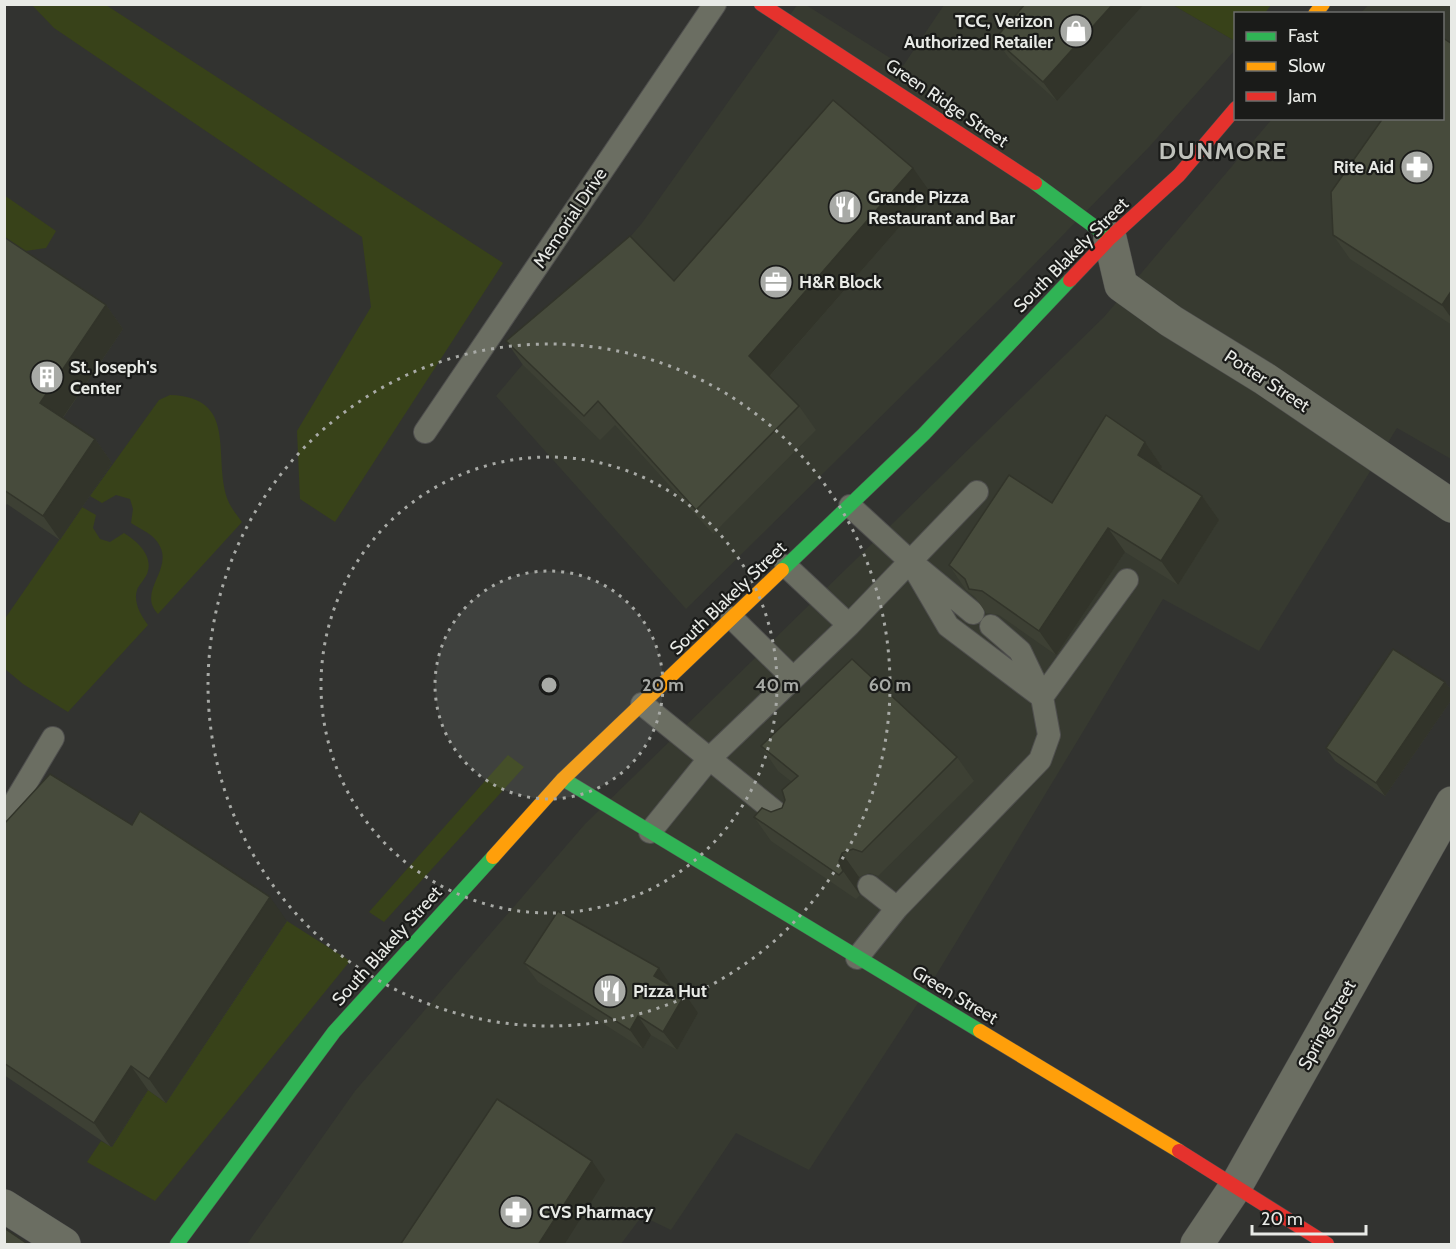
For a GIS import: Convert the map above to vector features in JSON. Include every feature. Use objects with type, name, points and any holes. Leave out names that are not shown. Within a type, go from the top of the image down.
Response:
[{"type":"main road","name":"Green Ridge Street","points":[[760,4],[1056,197],[1110,238]]},
{"type":"main road","name":"South Blakely Street","points":[[177,1245],[334,1032],[563,779],[924,434],[1110,238],[1179,175],[1234,110]]},
{"type":"main road","name":"Green Street","points":[[563,779],[1236,1186],[1327,1245]]},
{"type":"street","name":"Potter Street","points":[[1110,238],[1121,285],[1171,321],[1275,385],[1452,506]]},
{"type":"street","name":"Spring Street","points":[[1197,1245],[1236,1186],[1452,803]]},
{"type":"street","points":[[4,1206],[64,1245]]},
{"type":"lane","name":"Memorial Drive","points":[[425,432],[715,4]]},
{"type":"lane","points":[[650,832],[709,759],[849,625],[977,492]]},
{"type":"lane","points":[[850,506],[910,561],[1020,651],[1042,697],[1049,735],[1040,760],[897,908],[857,958]]},
{"type":"lane","points":[[910,561],[948,626],[1042,697]]},
{"type":"lane","points":[[786,566],[849,625]]},
{"type":"lane","points":[[1042,697],[1126,580]]},
{"type":"lane","points":[[732,618],[793,678]]},
{"type":"lane","points":[[642,704],[789,823]]},
{"type":"lane","points":[[4,820],[52,738]]},
{"type":"lane","points":[[869,886],[897,908]]},
{"type":"shaded area","points":[[797,5],[806,5],[903,66],[944,5],[1173,5],[1234,40],[1234,51],[1150,146],[1018,281],[686,609],[496,396],[642,223]]},
{"type":"shaded area","points":[[1368,5],[1451,5],[1451,459],[1397,428],[1259,651],[1163,599],[935,977],[809,1170],[736,1133],[671,1230],[642,1216],[621,1244],[247,1244],[355,1091],[585,824],[1104,317],[1271,120],[1444,120],[1444,12],[1362,12]]},
{"type":"green space","points":[[1271,4],[1266,12],[1234,12],[1234,40],[1173,5]]},
{"type":"green space","points":[[32,5],[106,5],[503,263],[335,522],[300,499],[297,431],[371,307],[362,237],[54,28]]},
{"type":"green space","points":[[4,195],[56,231],[46,248],[5,254]]},
{"type":"green space","points":[[170,395],[191,398],[206,406],[214,417],[219,431],[223,481],[227,498],[242,522],[158,614],[152,605],[151,595],[163,557],[160,547],[152,536],[131,523],[133,509],[130,499],[116,495],[102,503],[90,496],[159,400]]},
{"type":"green space","points":[[82,507],[96,515],[93,528],[100,539],[110,542],[124,533],[139,545],[146,555],[149,567],[137,590],[136,599],[140,613],[148,625],[68,712],[23,684],[5,669],[4,620]]},
{"type":"green space","points":[[508,755],[524,767],[384,922],[369,912]]},
{"type":"green space","points":[[287,921],[350,961],[155,1201],[87,1162],[101,1141],[112,1147],[148,1090],[166,1103]]},
{"type":"building","points":[[1025,4],[1113,4],[1043,82],[995,39]]},
{"type":"building","name":"Rite Aid","points":[[1444,39],[1452,44],[1452,290],[1442,305],[1333,235],[1331,192],[1382,120],[1444,120]]},
{"type":"building","points":[[833,100],[913,168],[749,356],[799,406],[696,510],[598,401],[584,416],[506,341],[630,236],[674,281]]},
{"type":"building","name":"St. Joseph's Center","points":[[4,237],[106,305],[40,403],[95,439],[43,516],[4,490]]},
{"type":"building","points":[[1106,415],[1145,442],[1138,455],[1202,496],[1161,561],[1108,528],[1039,631],[982,591],[969,589],[965,579],[949,565],[1009,475],[1052,503]]},
{"type":"building","points":[[1393,649],[1445,682],[1376,783],[1326,748]]},
{"type":"building","points":[[852,659],[957,757],[862,852],[853,849],[842,853],[839,861],[843,871],[839,875],[754,817],[762,808],[771,812],[782,808],[785,800],[782,790],[798,776],[761,746]]},
{"type":"building","points":[[50,774],[132,825],[140,811],[270,897],[149,1079],[131,1066],[94,1123],[4,1063],[4,824]]},
{"type":"building","name":"Pizza Hut","points":[[558,911],[659,968],[654,976],[685,994],[663,1032],[638,1016],[630,1030],[524,963]]},
{"type":"building","name":"CVS Pharmacy","points":[[497,1099],[592,1161],[538,1245],[400,1245]]},
{"type":"building","points":[[4,1228],[29,1245],[4,1245]]},
{"type":"traffic: fast","points":[[1035,183],[1110,238]]},
{"type":"traffic: fast","points":[[782,570],[924,434],[1070,280]]},
{"type":"traffic: fast","points":[[563,779],[980,1031]]},
{"type":"traffic: fast","points":[[177,1244],[334,1032],[493,857]]},
{"type":"traffic: slow","points":[[1317,12],[1323,4]]},
{"type":"traffic: slow","points":[[493,857],[563,779],[782,570]]},
{"type":"traffic: slow","points":[[980,1031],[1179,1151]]},
{"type":"traffic: jam","points":[[761,4],[1035,183]]},
{"type":"traffic: jam","points":[[1070,280],[1110,238],[1179,175],[1234,110]]},
{"type":"traffic: jam","points":[[1179,1151],[1327,1244]]},
{"type":"place","name":"TCC, Verizon Authorized Retailer","points":[[1076,31]]},
{"type":"place","name":"Rite Aid","points":[[1417,167]]},
{"type":"place","name":"Grande Pizza Restaurant and Bar","points":[[845,207]]},
{"type":"place","name":"H&R Block","points":[[776,282]]},
{"type":"place","name":"St. Joseph's Center","points":[[47,377]]},
{"type":"place","name":"Pizza Hut","points":[[610,991]]},
{"type":"place","name":"CVS Pharmacy","points":[[516,1212]]},
{"type":"district","name":"DUNMORE","points":[[1223,151]]}]
